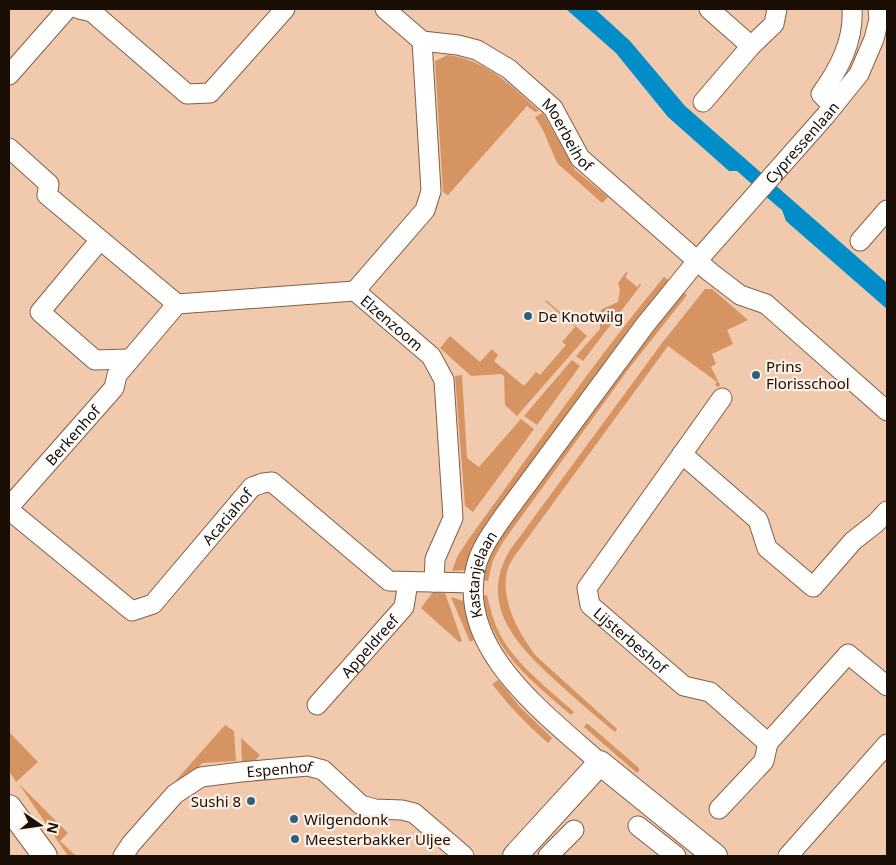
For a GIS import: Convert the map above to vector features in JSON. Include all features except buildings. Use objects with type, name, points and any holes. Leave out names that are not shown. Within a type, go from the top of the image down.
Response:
[{"type":"street","points":[[9,75],[67,9]]},
{"type":"street","points":[[79,9],[92,12],[187,94],[210,94],[285,9]]},
{"type":"street","points":[[385,9],[422,41]]},
{"type":"street","points":[[709,9],[751,46]]},
{"type":"street","points":[[703,102],[751,46],[774,24],[776,9]]},
{"type":"street","name":"Cypressenlaan","points":[[827,100],[834,74],[845,52],[850,34],[852,9]]},
{"type":"street","name":"Cypressenlaan","points":[[698,261],[771,178],[827,100],[859,74],[874,39],[879,19],[878,9]]},
{"type":"street","name":"Moerbeihof","points":[[422,41],[458,45],[477,50],[509,69],[553,108],[580,158],[740,295],[766,304],[887,411]]},
{"type":"street","name":"Elzenzoom","points":[[422,41],[430,191],[425,210],[356,291],[431,356],[444,380],[453,518],[435,559],[434,582]]},
{"type":"street","points":[[9,148],[50,184],[47,195],[177,304],[356,291]]},
{"type":"street","points":[[860,241],[887,210]]},
{"type":"street","points":[[100,240],[40,312],[95,360],[129,359]]},
{"type":"street","name":"Kastanjelaan","points":[[698,261],[646,325],[503,517],[487,541],[477,562],[473,583],[476,611],[485,638],[502,669],[525,696],[600,763],[715,856]]},
{"type":"street","name":"Berkenhof","points":[[9,508],[114,388],[117,375],[129,359],[177,304]]},
{"type":"street","name":"Lijsterbeshof","points":[[722,398],[588,588],[590,605],[684,686],[710,692],[768,743]]},
{"type":"street","points":[[682,454],[758,520],[767,548],[813,587],[853,541],[876,523],[887,511]]},
{"type":"street","name":"Acaciahof","points":[[9,508],[132,611],[153,604],[252,487],[272,482],[389,582],[473,583]]},
{"type":"street","name":"Appeldreef","points":[[317,705],[404,607],[408,582]]},
{"type":"street","points":[[719,809],[764,761],[768,743],[848,654],[887,686]]},
{"type":"street","points":[[788,856],[887,744]]},
{"type":"street","points":[[515,856],[600,763]]},
{"type":"street","name":"Espenhof","points":[[123,856],[131,844],[175,794],[201,777],[308,766],[323,770],[361,805],[375,809],[402,810],[414,813],[453,853]]},
{"type":"street","points":[[9,807],[44,856]]},
{"type":"street","points":[[662,844],[678,825]]},
{"type":"street","points":[[638,826],[676,856]]},
{"type":"street","points":[[548,856],[574,830]]},
{"type":"shaded area","points":[[448,55],[462,58],[487,68],[508,83],[539,111],[535,112],[527,106],[448,195],[443,192],[435,61]]},
{"type":"shaded area","points":[[543,113],[575,170],[608,197],[602,203],[557,163],[543,130],[535,117]]},
{"type":"shaded area","points":[[626,272],[628,273],[625,277],[637,287],[641,285],[583,361],[576,356],[600,329],[600,312],[602,309],[618,302],[620,290],[618,283]]},
{"type":"shaded area","points":[[664,277],[670,281],[467,570],[452,571],[457,557],[468,540],[540,440],[613,341]]},
{"type":"shaded area","points":[[705,289],[712,289],[748,320],[727,330],[733,344],[712,354],[716,364],[711,367],[720,385],[718,387],[715,385],[717,382],[668,346],[508,568],[506,591],[508,603],[517,626],[529,647],[536,656],[617,729],[615,732],[542,669],[516,639],[506,624],[500,607],[498,589],[501,570],[510,550],[662,343]]},
{"type":"shaded area","points":[[683,292],[687,295],[630,367],[503,542],[493,560],[488,581],[483,580],[490,554],[501,536],[627,364]]},
{"type":"shaded area","points":[[546,300],[587,336],[517,416],[505,405],[504,376],[501,374],[471,376],[440,348],[450,336],[480,362],[492,349],[498,355],[494,361],[524,386],[536,372],[540,375],[566,345],[562,342],[575,327]]},
{"type":"shaded area","points":[[572,360],[580,366],[537,425],[524,416]]},
{"type":"shaded area","points":[[462,375],[467,458],[479,467],[521,419],[534,429],[473,512],[465,506],[455,376]]},
{"type":"shaded area","points":[[433,592],[445,593],[462,641],[459,642],[421,608]]},
{"type":"shaded area","points":[[487,595],[496,626],[511,652],[574,712],[571,715],[528,677],[504,649],[495,634],[488,616],[482,596]]},
{"type":"shaded area","points":[[451,597],[466,602],[476,639],[470,642]]},
{"type":"shaded area","points":[[498,680],[520,707],[552,738],[548,743],[518,715],[492,684]]},
{"type":"shaded area","points":[[586,724],[639,768],[639,771],[637,773],[584,727]]},
{"type":"shaded area","points":[[225,725],[234,731],[236,761],[202,763],[192,775],[171,786]]},
{"type":"shaded area","points":[[9,732],[38,762],[16,782],[9,771]]},
{"type":"shaded area","points":[[241,738],[260,755],[253,763],[242,764]]},
{"type":"shaded area","points":[[19,784],[68,833],[60,841],[76,856],[68,856]]},
{"type":"water","points":[[566,9],[595,9],[630,41],[685,106],[887,283],[887,309],[786,221],[782,210],[737,171],[729,171],[668,117],[616,53]]},
{"type":"place","name":"De Knotwilg","points":[[528,316]]},
{"type":"place","name":"Prins Florisschool","points":[[756,375]]},
{"type":"place","name":"Sushi 8","points":[[251,801]]},
{"type":"place","name":"Wilgendonk","points":[[294,819]]},
{"type":"place","name":"Meesterbakker Uljee","points":[[295,839]]}]
